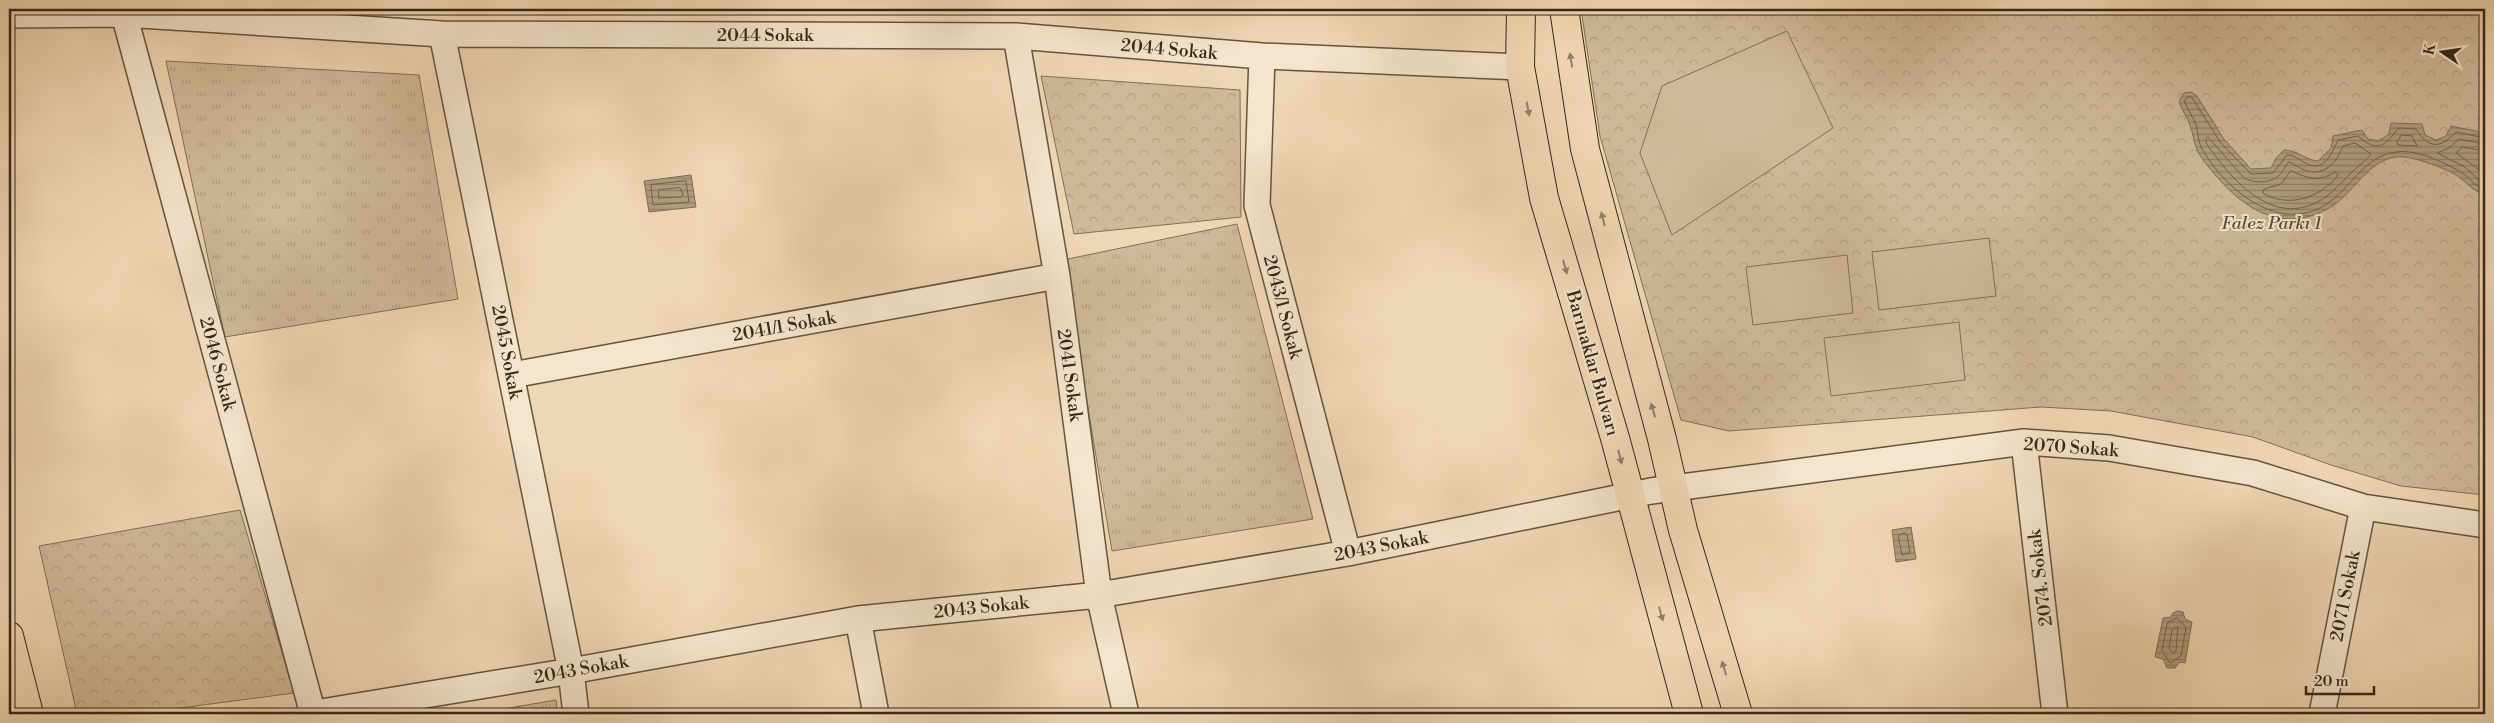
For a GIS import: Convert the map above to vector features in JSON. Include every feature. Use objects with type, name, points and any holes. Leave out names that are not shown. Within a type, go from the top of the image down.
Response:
[{"type":"main road","name":"Barınaklar Bulvarı","points":[[1521,9],[1520,67],[1544,198],[1615,438],[1652,492],[1683,530],[1738,714]]},
{"type":"main road","name":"Barınaklar Bulvarı","points":[[1564,9],[1585,149],[1652,492],[1689,714]]},
{"type":"main road","points":[[9,636],[28,714]]},
{"type":"street","name":"2044 Sokak","points":[[9,15],[124,14],[442,34],[1016,36],[1262,56],[1520,67]]},
{"type":"street","name":"2046 Sokak","points":[[124,14],[312,714]]},
{"type":"street","name":"2045 Sokak","points":[[442,34],[571,671],[576,714]]},
{"type":"street","name":"2041 Sokak","points":[[1016,36],[1057,276],[1099,595],[1126,714]]},
{"type":"street","name":"2043/1 Sokak","points":[[1262,56],[1256,205],[1348,553]]},
{"type":"street","name":"2041/1 Sokak","points":[[512,375],[1057,276]]},
{"type":"street","name":"2070 Sokak","points":[[1652,492],[2024,442],[2109,448],[2253,473],[2363,507],[2485,525]]},
{"type":"street","name":"2074. Sokak","points":[[2024,442],[2055,714]]},
{"type":"street","name":"2043 Sokak","points":[[312,714],[571,671],[858,619],[1099,595],[1348,553],[1652,492]]},
{"type":"street","name":"2071 Sokak","points":[[2322,714],[2363,507]]},
{"type":"street","points":[[858,619],[876,714]]},
{"type":"green space","name":"Falez Parkı 1","points":[[1581,9],[2485,9],[2485,495],[2401,486],[2331,465],[2253,437],[2111,411],[2041,407],[1729,431],[1681,420],[1600,136]]},
{"type":"green space","points":[[1787,31],[1833,128],[1672,235],[1640,153],[1662,86]]},
{"type":"green space","points":[[166,61],[419,75],[458,299],[225,337]]},
{"type":"green space","points":[[1041,76],[1240,90],[1241,217],[1074,234]]},
{"type":"green space","points":[[1237,224],[1313,519],[1112,551],[1063,260]]},
{"type":"green space","points":[[1989,238],[1996,296],[1879,310],[1872,252]]},
{"type":"green space","points":[[1847,255],[1853,313],[1753,325],[1746,267]]},
{"type":"green space","points":[[1959,322],[1965,380],[1831,396],[1824,338]]},
{"type":"green space","points":[[240,510],[294,693],[135,714],[77,714],[39,546]]},
{"type":"green space","points":[[556,700],[558,714],[474,714]]},
{"type":"water","points":[[2191,92],[2197,96],[2224,139],[2251,169],[2271,168],[2276,158],[2284,150],[2289,150],[2318,161],[2331,148],[2333,136],[2362,130],[2368,139],[2379,141],[2389,134],[2391,123],[2422,124],[2425,135],[2436,140],[2446,136],[2451,126],[2485,133],[2485,193],[2474,190],[2455,174],[2439,167],[2420,160],[2396,157],[2377,165],[2339,201],[2315,215],[2284,218],[2269,215],[2242,201],[2212,171],[2200,155],[2190,125],[2179,101],[2184,93]]},
{"type":"water","points":[[691,175],[696,207],[649,212],[644,181]]},
{"type":"water","points":[[1911,527],[1916,559],[1896,562],[1892,530]]},
{"type":"water","points":[[2183,612],[2185,619],[2192,622],[2185,663],[2180,662],[2175,668],[2167,668],[2163,659],[2155,657],[2163,618],[2171,617],[2173,613]]}]
